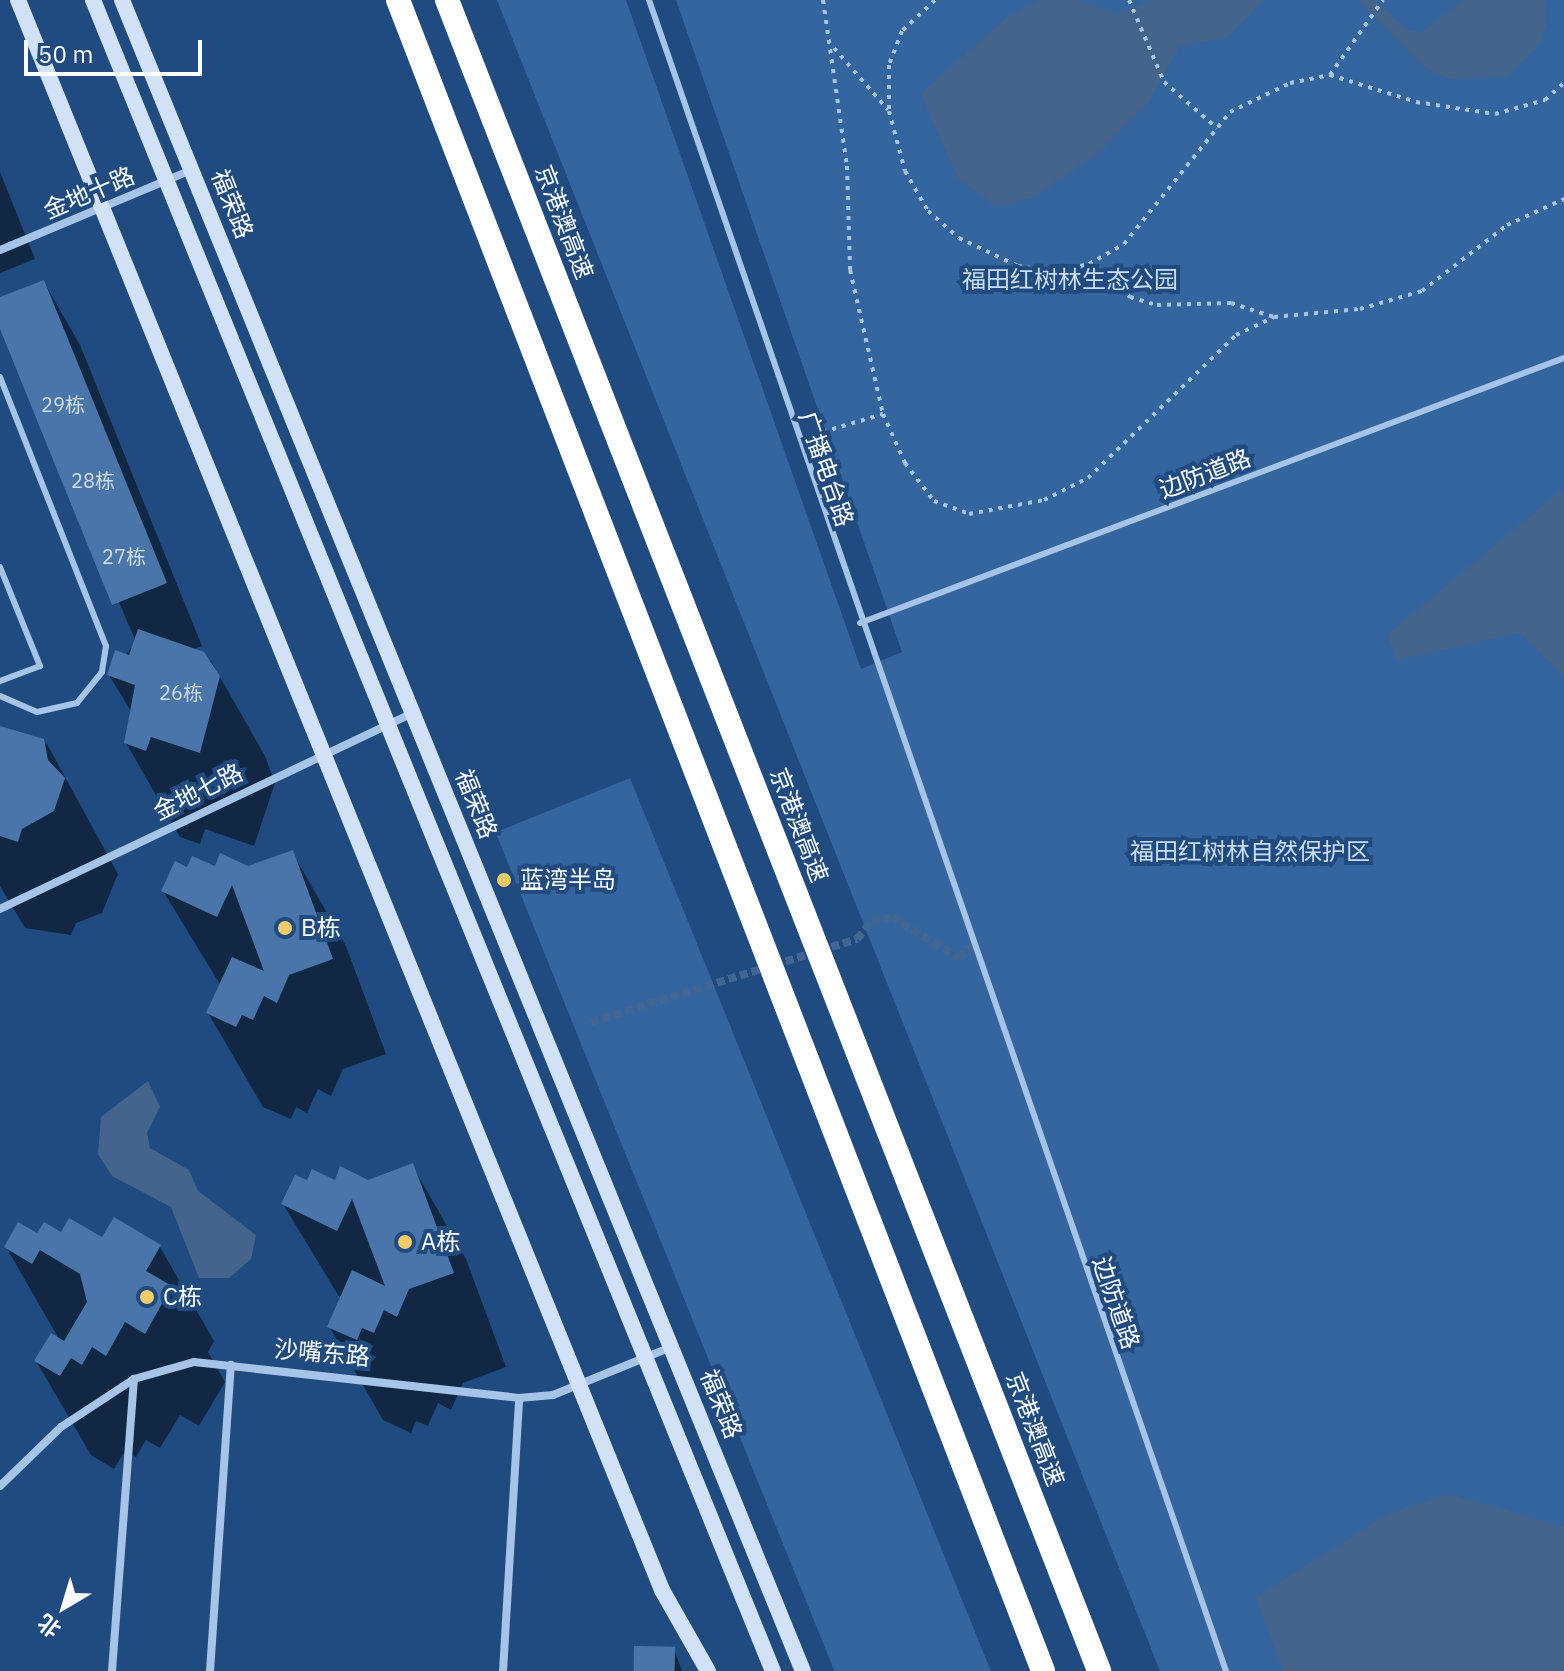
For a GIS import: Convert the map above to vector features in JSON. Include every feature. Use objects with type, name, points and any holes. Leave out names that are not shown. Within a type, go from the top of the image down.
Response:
[{"type":"highway","points":[[398,0],[1043,1671]]},
{"type":"highway","name":"京港澳高速","points":[[447,0],[1099,1671]]},
{"type":"main road","points":[[18,0],[578,1385],[667,1600],[708,1671]]},
{"type":"main road","points":[[93,0],[773,1671]]},
{"type":"main road","name":"福荣路","points":[[122,0],[803,1671]]},
{"type":"street","name":"金地十路","points":[[0,250],[102,212],[192,170]]},
{"type":"street","name":"金地七路","points":[[0,909],[413,713]]},
{"type":"street","name":"沙嘴东路","points":[[0,1486],[61,1427],[134,1379],[194,1362],[519,1398],[578,1385],[671,1347]]},
{"type":"street","points":[[210,1671],[231,1365]]},
{"type":"street","points":[[112,1671],[134,1379]]},
{"type":"street","points":[[503,1671],[519,1398]]},
{"type":"lane","name":"广播电台路","points":[[649,0],[797,440],[973,947]]},
{"type":"lane","name":"边防道路","points":[[860,623],[1564,358]]},
{"type":"lane","points":[[0,377],[106,646],[96,684],[64,709],[37,712],[0,696]]},
{"type":"lane","points":[[0,567],[40,666],[0,681]]},
{"type":"lane","name":"边防道路","points":[[973,947],[1226,1671]]},
{"type":"path","points":[[823,0],[832,46],[850,270],[883,414],[905,463],[934,501],[969,514],[1005,511],[1088,478],[1236,335],[1274,317],[1360,309],[1422,291],[1507,225],[1564,199]]},
{"type":"path","points":[[935,0],[902,31],[889,65],[889,111],[905,171],[928,211],[959,238],[1018,266],[1051,271],[1089,264],[1124,244],[1230,112],[1290,83],[1330,75],[1416,102],[1495,114],[1545,100],[1564,83]]},
{"type":"path","points":[[1129,0],[1164,82],[1217,128]]},
{"type":"path","points":[[1330,75],[1383,0]]},
{"type":"path","points":[[832,46],[889,111]]},
{"type":"path","points":[[1089,264],[1130,297],[1157,305],[1231,303],[1274,317]]},
{"type":"path","points":[[797,440],[883,414]]},
{"type":"green space","points":[[497,0],[626,0],[861,669],[902,652],[676,0],[1564,0],[1564,1671],[1160,1671]]},
{"type":"green space","points":[[630,778],[991,1671],[834,1671],[496,832]]},
{"type":"shaded area","points":[[1039,0],[1076,0],[1118,13],[1153,0],[1263,0],[1228,37],[1180,46],[1149,102],[1099,153],[1032,198],[997,207],[958,179],[921,94],[1007,17]]},
{"type":"shaded area","points":[[1358,0],[1375,0],[1408,30],[1423,32],[1462,0],[1545,0],[1546,25],[1539,45],[1507,76],[1448,79],[1424,67]]},
{"type":"shaded area","points":[[1564,488],[1564,678],[1520,633],[1397,660],[1387,635]]},
{"type":"shaded area","points":[[148,1081],[160,1107],[147,1133],[150,1148],[189,1170],[198,1191],[256,1235],[251,1259],[229,1278],[199,1278],[171,1207],[112,1176],[98,1154],[101,1117]]},
{"type":"shaded area","points":[[1450,1494],[1564,1527],[1564,1671],[1283,1671],[1256,1597],[1391,1512]]},
{"type":"building","points":[[44,280],[167,583],[112,605],[0,329],[0,297]]},
{"type":"building","points":[[138,629],[204,652],[220,676],[200,753],[151,737],[146,751],[124,743],[135,685],[107,675],[115,650],[129,655]]},
{"type":"building","points":[[0,726],[44,739],[48,760],[65,778],[54,811],[22,829],[18,842],[0,836]]},
{"type":"building","name":"B栋","points":[[293,850],[333,959],[289,975],[277,1003],[264,996],[253,1020],[242,1015],[236,1027],[206,1013],[232,957],[264,971],[232,885],[217,917],[161,891],[175,861],[187,867],[192,856],[215,866],[220,853],[248,866]]},
{"type":"building","name":"A栋","points":[[413,1163],[454,1273],[409,1289],[397,1317],[384,1310],[374,1333],[362,1328],[357,1340],[327,1327],[352,1270],[385,1286],[352,1199],[337,1231],[281,1204],[295,1175],[307,1180],[312,1169],[335,1180],[340,1166],[368,1180]]},
{"type":"building","name":"C栋","points":[[114,1217],[161,1245],[146,1271],[172,1286],[145,1334],[125,1322],[106,1356],[92,1347],[82,1365],[71,1358],[60,1376],[34,1361],[51,1333],[64,1341],[87,1302],[80,1274],[40,1250],[32,1264],[4,1247],[18,1222],[37,1233],[44,1222],[61,1232],[69,1218],[102,1237]]},
{"type":"building","points":[[634,1646],[675,1647],[675,1671],[634,1671]]},
{"type":"tunnel","points":[[591,1022],[857,939],[872,921],[892,917],[959,958],[973,947]]},
{"type":"place","name":"蓝湾半岛","points":[[504,880]]},
{"type":"place","name":"B栋","points":[[285,928]]},
{"type":"place","name":"A栋","points":[[405,1242]]},
{"type":"place","name":"C栋","points":[[147,1297]]},
{"type":"park label","name":"福田红树林生态公园","points":[[1070,280]]},
{"type":"park label","name":"福田红树林自然保护区","points":[[1250,852]]}]
